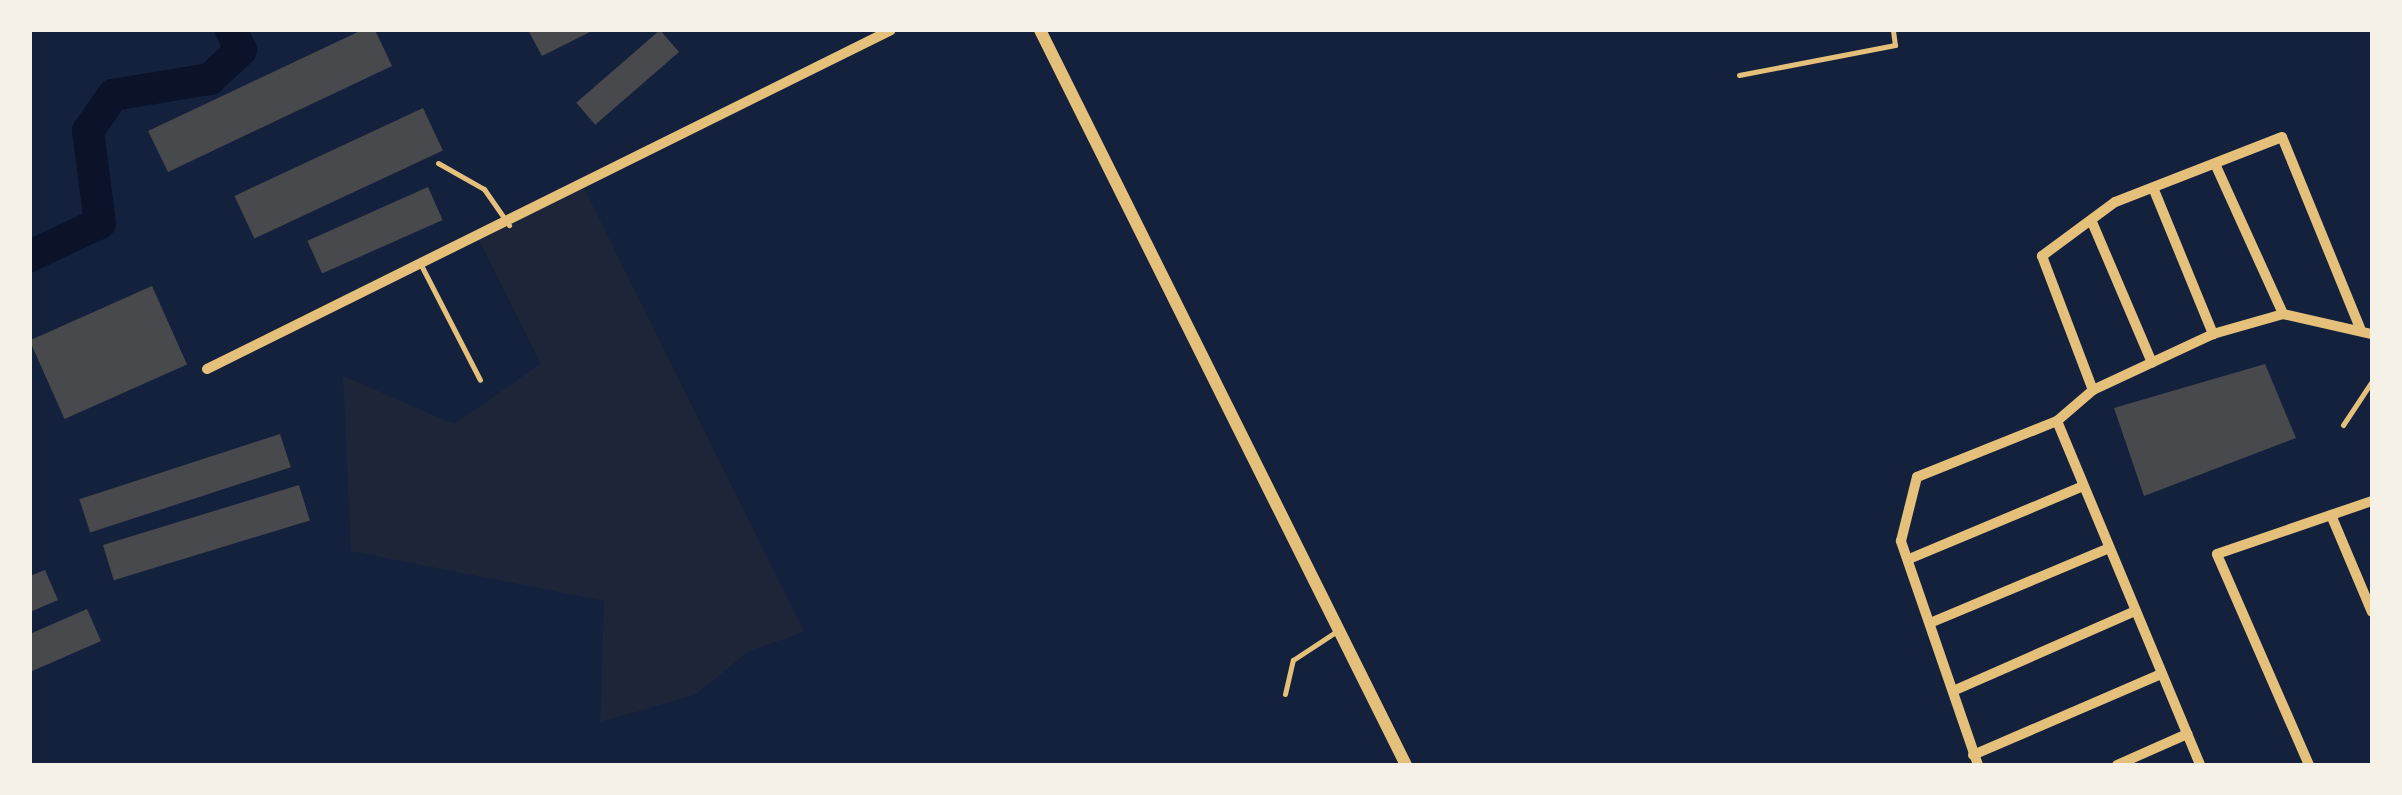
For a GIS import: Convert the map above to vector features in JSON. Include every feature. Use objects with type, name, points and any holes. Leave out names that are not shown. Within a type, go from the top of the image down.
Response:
[{"type":"street","points":[[207,369],[510,225],[891,30]]},
{"type":"street","points":[[1040,30],[1406,765]]},
{"type":"street","points":[[2092,390],[2040,268],[2051,249],[2115,202],[2216,166],[2282,137],[2360,328]]},
{"type":"street","points":[[2216,166],[2283,314]]},
{"type":"street","points":[[2154,190],[2213,334]]},
{"type":"street","points":[[2092,222],[2152,363]]},
{"type":"street","points":[[2159,675],[1976,760],[1901,541],[1918,478],[2058,421],[2092,390],[2213,334],[2283,314],[2360,328],[2372,334]]},
{"type":"street","points":[[2058,421],[2107,550],[2200,765]]},
{"type":"street","points":[[1909,559],[2081,486]]},
{"type":"street","points":[[2309,765],[2217,554],[2372,501]]},
{"type":"street","points":[[2331,515],[2372,612]]},
{"type":"street","points":[[1930,623],[2107,550]]},
{"type":"street","points":[[1952,691],[2135,611]]},
{"type":"street","points":[[2116,765],[2187,734]]},
{"type":"lane","points":[[1739,75],[1895,45],[1893,30]]},
{"type":"lane","points":[[438,163],[484,189],[510,225]]},
{"type":"lane","points":[[421,265],[480,380]]},
{"type":"lane","points":[[2343,426],[2372,381]]},
{"type":"lane","points":[[1285,694],[1293,660],[1340,629]]},
{"type":"shaded area","points":[[582,184],[804,632],[749,651],[695,695],[600,722],[604,601],[351,551],[343,376],[454,424],[541,364],[477,236]]},
{"type":"building","points":[[362,30],[375,30],[392,66],[168,172],[148,131]]},
{"type":"building","points":[[528,30],[594,30],[542,56]]},
{"type":"building","points":[[660,30],[679,52],[595,125],[576,103]]},
{"type":"building","points":[[423,108],[443,151],[254,239],[234,196]]},
{"type":"building","points":[[428,187],[443,220],[322,274],[307,241]]},
{"type":"building","points":[[152,286],[187,365],[65,419],[30,340]]},
{"type":"building","points":[[2265,364],[2296,438],[2144,496],[2114,408]]},
{"type":"building","points":[[280,434],[291,467],[90,532],[79,499]]},
{"type":"building","points":[[299,485],[310,520],[114,580],[103,545]]},
{"type":"building","points":[[45,570],[58,600],[30,612],[30,576]]},
{"type":"building","points":[[87,609],[101,641],[30,672],[30,634]]},
{"type":"waterway","points":[[30,256],[100,223],[88,131],[113,95],[210,79],[241,50],[231,30]]}]
